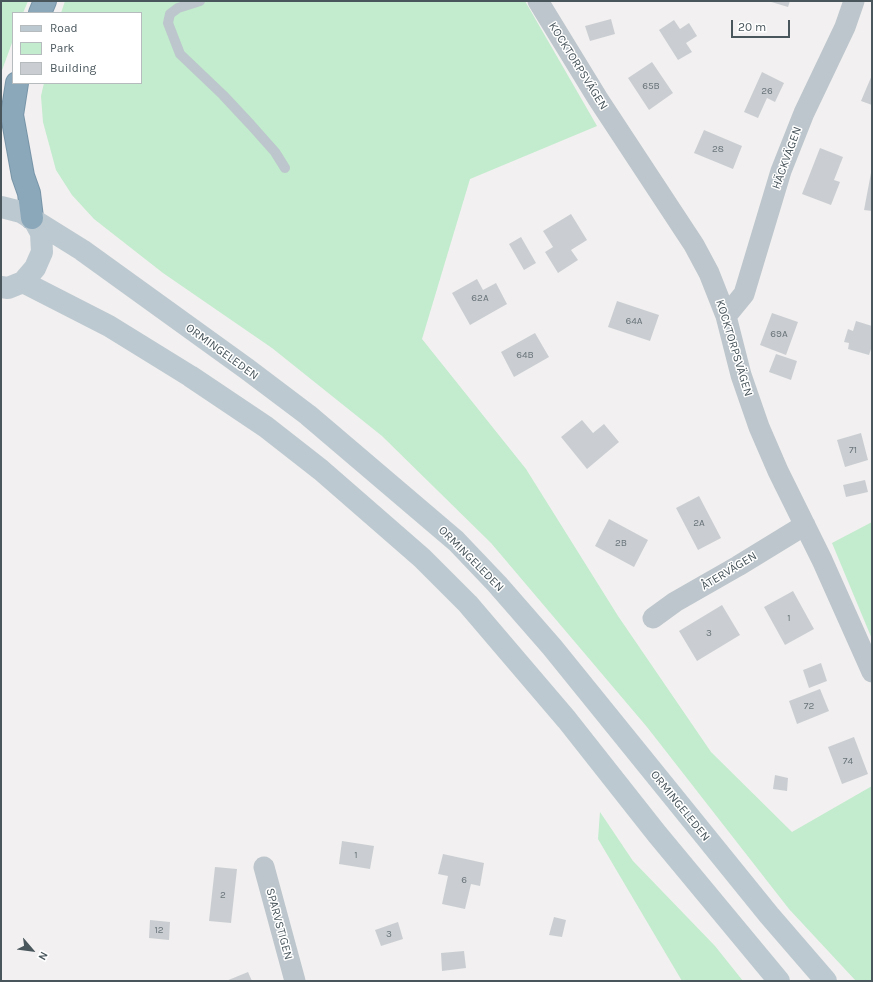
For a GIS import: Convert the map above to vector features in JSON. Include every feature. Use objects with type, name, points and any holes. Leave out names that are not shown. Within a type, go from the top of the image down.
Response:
[{"type":"highway","points":[[40,12],[45,1]]},
{"type":"highway","points":[[17,84],[12,115],[23,176],[30,193],[34,220]]},
{"type":"main road","name":"ORMINGELEDEN","points":[[1,208],[21,212],[82,250],[308,415],[456,541],[497,584],[552,648],[769,915],[826,981]]},
{"type":"main road","points":[[1,287],[8,288],[23,282],[35,268],[42,252],[41,233],[34,220]]},
{"type":"main road","points":[[23,282],[109,326],[190,376],[266,428],[321,470],[422,558],[468,604],[567,720],[657,834],[779,981]]},
{"type":"street","name":"KOCKTORPSVÄGEN","points":[[538,1],[602,105],[694,245],[709,273],[726,316],[743,381],[759,427],[872,672]]},
{"type":"street","name":"HÄCKVÄGEN","points":[[726,316],[744,294],[781,171],[804,113],[845,27],[854,1]]},
{"type":"street","name":"ÅTERVÄGEN","points":[[653,618],[675,602],[805,525]]},
{"type":"street","name":"SPARVSTIGEN","points":[[264,867],[295,981]]},
{"type":"lane","points":[[200,1],[178,8],[170,14],[168,23],[180,54],[223,95],[251,125],[275,152],[285,168]]},
{"type":"green space","points":[[1,1],[28,1],[23,12],[12,12],[12,43],[1,73]]},
{"type":"green space","points":[[65,1],[525,1],[597,126],[470,179],[422,339],[526,469],[618,616],[711,752],[792,832],[872,786],[872,981],[856,981],[789,909],[647,727],[491,543],[382,436],[272,348],[163,273],[94,219],[72,195],[56,170],[43,122],[41,96],[44,84],[142,84],[142,12],[61,12]]},
{"type":"green space","points":[[872,522],[872,639],[832,543]]},
{"type":"green space","points":[[600,812],[633,861],[715,946],[743,981],[682,981],[598,839]]},
{"type":"building","points":[[768,1],[790,1],[788,7]]},
{"type":"building","points":[[611,19],[615,34],[590,41],[585,26]]},
{"type":"building","points":[[674,20],[680,29],[689,23],[697,36],[686,43],[692,52],[678,60],[659,30]]},
{"type":"building","points":[[652,62],[673,93],[649,110],[628,78]]},
{"type":"building","points":[[762,72],[784,83],[775,102],[767,98],[758,118],[744,112]]},
{"type":"building","points":[[872,75],[872,105],[861,101]]},
{"type":"building","points":[[704,130],[742,146],[733,169],[694,153]]},
{"type":"building","points":[[820,148],[843,157],[834,180],[840,182],[831,205],[802,194]]},
{"type":"building","points":[[872,173],[872,211],[864,210]]},
{"type":"building","points":[[571,214],[587,240],[571,250],[578,260],[558,273],[545,252],[553,247],[543,231]]},
{"type":"building","points":[[521,237],[536,263],[524,270],[509,244]]},
{"type":"building","points":[[477,279],[483,290],[496,283],[507,304],[470,325],[452,293]]},
{"type":"building","points":[[617,301],[659,315],[650,341],[608,327]]},
{"type":"building","points":[[772,313],[798,322],[786,355],[760,345]]},
{"type":"building","points":[[856,321],[872,326],[872,346],[869,355],[848,349],[849,343],[844,342],[848,329],[853,331]]},
{"type":"building","points":[[535,333],[549,357],[514,377],[501,352]]},
{"type":"building","points":[[776,354],[797,361],[791,380],[769,372]]},
{"type":"building","points":[[582,420],[593,433],[604,424],[619,442],[587,469],[561,437]]},
{"type":"building","points":[[861,433],[868,460],[845,467],[837,440]]},
{"type":"building","points":[[865,480],[868,492],[846,497],[843,485]]},
{"type":"building","points":[[699,496],[721,538],[698,550],[676,508]]},
{"type":"building","points":[[609,519],[648,540],[634,567],[595,546]]},
{"type":"building","points":[[793,591],[814,629],[785,645],[764,607]]},
{"type":"building","points":[[722,605],[740,635],[697,661],[679,631]]},
{"type":"building","points":[[821,663],[827,681],[809,688],[803,670]]},
{"type":"building","points":[[820,689],[829,711],[797,724],[789,701]]},
{"type":"building","points":[[854,737],[868,774],[842,784],[828,747]]},
{"type":"building","points":[[775,775],[788,778],[787,791],[773,789]]},
{"type":"building","points":[[342,841],[374,846],[370,869],[339,864]]},
{"type":"building","points":[[443,854],[484,863],[480,886],[471,884],[465,909],[442,904],[448,876],[438,874]]},
{"type":"building","points":[[215,867],[237,869],[231,923],[209,921]]},
{"type":"building","points":[[554,917],[566,920],[562,937],[549,935]]},
{"type":"building","points":[[150,920],[170,922],[169,940],[149,938]]},
{"type":"building","points":[[398,922],[403,939],[381,946],[375,930]]},
{"type":"building","points":[[464,951],[466,968],[442,971],[441,953]]},
{"type":"building","points":[[248,972],[252,981],[226,981]]}]
